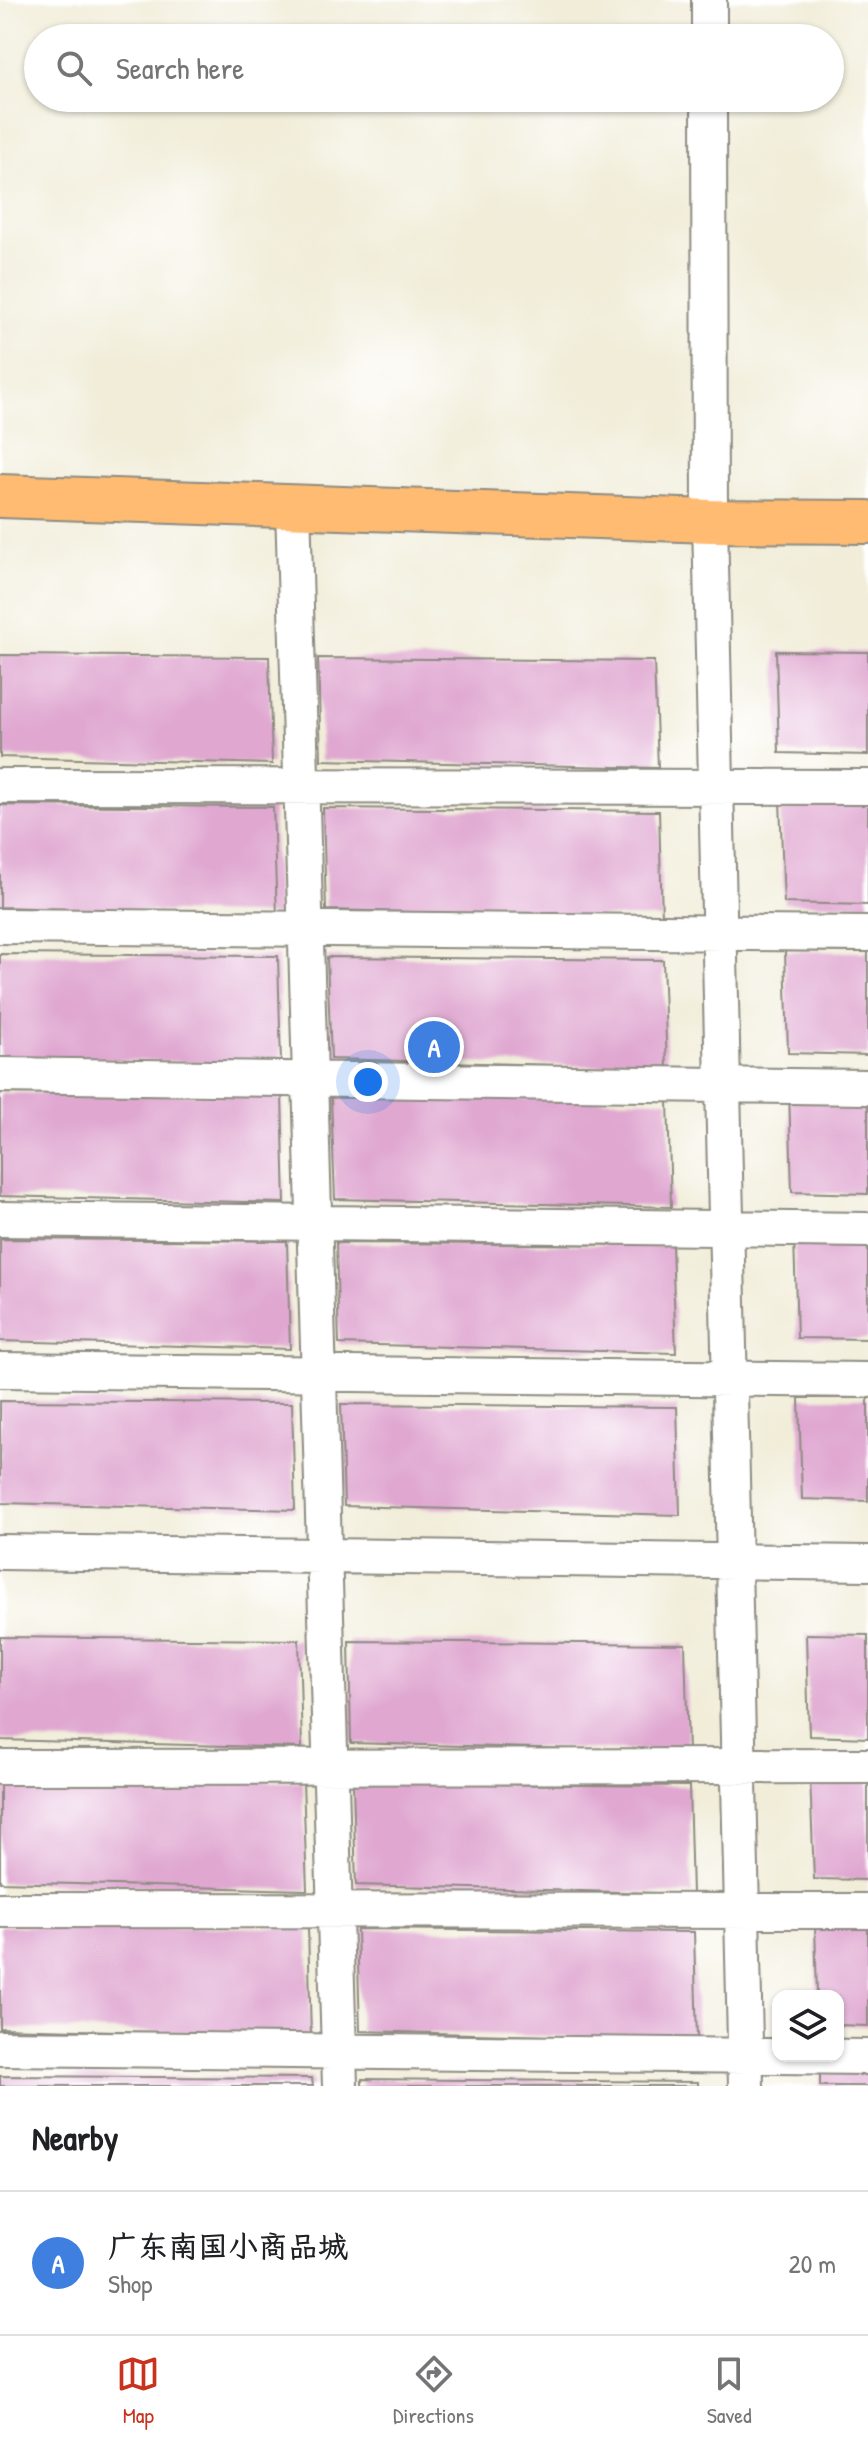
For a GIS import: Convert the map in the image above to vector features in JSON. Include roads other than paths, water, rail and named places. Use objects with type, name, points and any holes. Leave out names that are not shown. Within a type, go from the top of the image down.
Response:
[{"type":"main road","points":[[0,496],[710,521],[868,522]]},
{"type":"street","points":[[709,0],[709,24]]},
{"type":"street","points":[[709,112],[710,521],[746,2071]]},
{"type":"street","points":[[293,506],[340,2086]]},
{"type":"street","points":[[0,786],[868,787]]},
{"type":"street","points":[[0,926],[868,934]]},
{"type":"street","points":[[0,1075],[868,1087]]},
{"type":"street","points":[[0,1219],[868,1230]]},
{"type":"street","points":[[0,1370],[868,1380]]},
{"type":"street","points":[[0,1552],[868,1563]]},
{"type":"street","points":[[0,1767],[868,1766]]},
{"type":"street","points":[[0,1910],[868,1911]]},
{"type":"street","points":[[0,2048],[338,2052],[746,2071],[868,2057]]},
{"type":"place","name":"广东南国小商品城","points":[[434,1047]]}]
